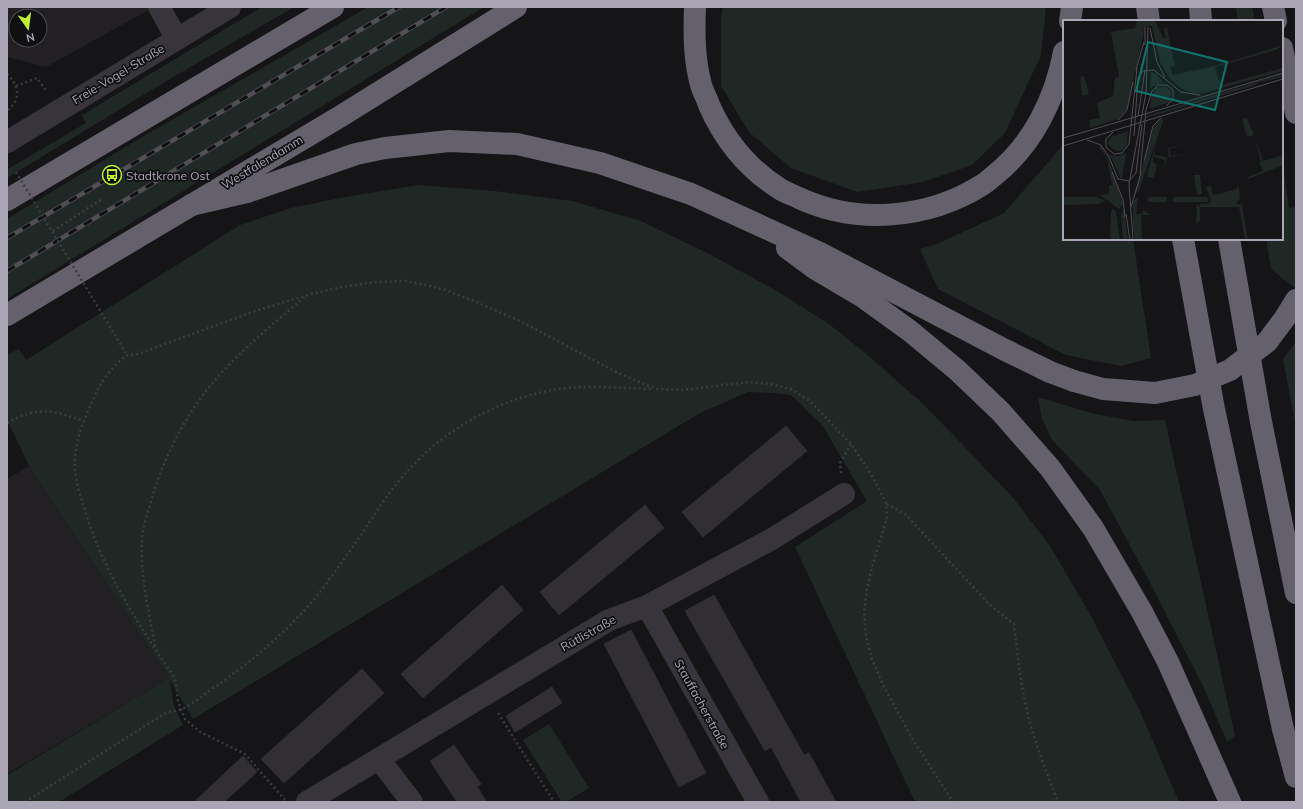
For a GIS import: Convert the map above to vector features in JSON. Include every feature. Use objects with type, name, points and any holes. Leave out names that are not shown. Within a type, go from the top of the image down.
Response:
[{"type":"highway","points":[[7,200],[333,7]]},
{"type":"highway","name":"Westfalendamm","points":[[7,315],[341,116],[516,7]]},
{"type":"highway","points":[[695,7],[694,48],[701,86],[717,122],[737,152],[758,172],[781,190],[814,205],[844,213],[874,216],[917,212],[952,201],[983,185],[1008,164],[1030,137],[1048,103],[1063,57]]},
{"type":"highway","points":[[1070,20],[1072,7]]},
{"type":"highway","points":[[1147,7],[1149,20]]},
{"type":"highway","points":[[1200,7],[1201,20]]},
{"type":"highway","points":[[1273,7],[1276,20]]},
{"type":"highway","points":[[1283,53],[1296,113]]},
{"type":"highway","points":[[191,205],[247,192],[356,154],[385,148],[449,141],[517,144],[600,163],[691,194],[820,253],[1050,372],[1074,381],[1103,389],[1155,392],[1195,385],[1230,370],[1267,342],[1296,300]]},
{"type":"highway","points":[[748,221],[814,268],[862,297],[910,331],[957,370],[1001,412],[1050,468],[1093,528],[1142,612],[1168,662],[1230,802]]},
{"type":"highway","points":[[1183,240],[1214,410],[1283,729],[1296,777]]},
{"type":"highway","points":[[1229,240],[1261,422],[1296,594]]},
{"type":"street","points":[[159,7],[177,39]]},
{"type":"street","name":"Freie-Vogel-Straße","points":[[7,142],[230,7]]},
{"type":"street","name":"Rütlistraße","points":[[307,802],[609,620],[647,606],[772,539],[844,494]]},
{"type":"street","name":"Stauffacherstraße","points":[[647,606],[758,802]]},
{"type":"street","points":[[379,759],[412,802]]},
{"type":"path","points":[[7,74],[16,86],[17,92],[16,100],[13,106],[7,111]]},
{"type":"path","points":[[16,86],[37,78],[45,90]]},
{"type":"path","points":[[16,172],[127,355]]},
{"type":"path","points":[[53,231],[102,199]]},
{"type":"path","points":[[287,802],[245,754],[200,732],[185,719],[177,696],[174,677],[155,649],[112,578],[88,524],[79,487],[75,463],[76,453],[84,421],[99,387],[113,368],[127,355],[138,354],[255,311],[308,295],[341,287],[376,282],[405,282],[426,285],[461,296],[520,321],[616,372],[656,389]]},
{"type":"path","points":[[155,649],[143,573],[142,540],[148,511],[158,478],[178,434],[214,382],[264,331],[308,295]]},
{"type":"path","points":[[26,802],[167,712],[181,710],[250,661],[280,635],[308,607],[403,476],[421,456],[439,441],[477,416],[498,406],[539,393],[560,389],[599,388],[682,390],[749,382],[770,384],[791,389],[811,402],[851,444],[871,474],[886,503],[887,518],[872,567],[866,597],[864,612],[866,636],[872,659],[883,685],[912,738],[953,802]]},
{"type":"path","points":[[7,423],[26,414],[46,410],[84,421]]},
{"type":"path","points":[[844,494],[840,463],[851,444]]},
{"type":"path","points":[[886,503],[905,514],[990,605],[1014,624],[1026,707],[1033,733],[1058,802]]},
{"type":"path","points":[[486,694],[554,802]]},
{"type":"shaded area","points":[[7,7],[154,7],[46,67],[7,57]]},
{"type":"shaded area","points":[[262,7],[294,7],[163,83],[7,178],[7,169],[86,123],[82,115]]},
{"type":"shaded area","points":[[368,7],[484,7],[7,299],[7,219],[137,140]]},
{"type":"shaded area","points":[[723,7],[1046,7],[1041,55],[1005,133],[972,165],[923,182],[857,192],[791,168],[749,132],[721,86],[721,19]]},
{"type":"shaded area","points":[[1236,7],[1252,7],[1255,20],[1238,20]]},
{"type":"shaded area","points":[[1063,145],[1063,240],[1133,240],[1151,358],[1121,366],[1066,355],[938,289],[920,249],[937,244],[1004,213]]},
{"type":"shaded area","points":[[1283,163],[1289,208],[1296,207],[1296,289],[1271,269],[1266,240],[1283,240]]},
{"type":"shaded area","points":[[419,185],[494,191],[572,201],[641,221],[709,254],[777,291],[829,324],[864,352],[922,403],[963,445],[1014,499],[1050,546],[1091,616],[1140,711],[1179,802],[915,802],[795,547],[867,501],[822,425],[791,395],[748,392],[700,413],[193,719],[170,680],[174,706],[183,725],[59,802],[7,802],[7,775],[169,678],[29,466],[7,420],[7,355],[19,349],[26,360],[240,225],[291,208],[345,197]]},
{"type":"shaded area","points":[[1296,342],[1296,427],[1283,359]]},
{"type":"shaded area","points":[[1038,397],[1091,413],[1133,421],[1165,420],[1235,736],[1227,742],[1204,688],[1145,573],[1100,490],[1052,440],[1042,419]]},
{"type":"shaded area","points":[[29,466],[169,678],[7,774],[7,479]]},
{"type":"shaded area","points":[[549,724],[589,788],[566,802],[562,802],[523,740]]},
{"type":"building","points":[[786,426],[807,451],[703,537],[682,512]]},
{"type":"building","points":[[645,505],[664,528],[559,615],[540,592]]},
{"type":"building","points":[[502,585],[523,610],[423,698],[401,674]]},
{"type":"building","points":[[714,595],[804,755],[809,753],[836,802],[801,802],[771,747],[765,751],[685,611]]},
{"type":"building","points":[[631,630],[706,773],[679,787],[604,644]]},
{"type":"building","points":[[362,669],[384,693],[284,783],[261,759]]},
{"type":"building","points":[[552,687],[562,703],[515,732],[506,716]]},
{"type":"building","points":[[454,745],[481,784],[477,787],[487,802],[457,802],[430,761]]},
{"type":"building","points":[[243,756],[257,772],[224,802],[194,802]]},
{"type":"railway","points":[[7,238],[399,7]]},
{"type":"railway","points":[[7,271],[446,7]]},
{"type":"place","name":"Stadtkrone Ost","points":[[112,175]]}]
